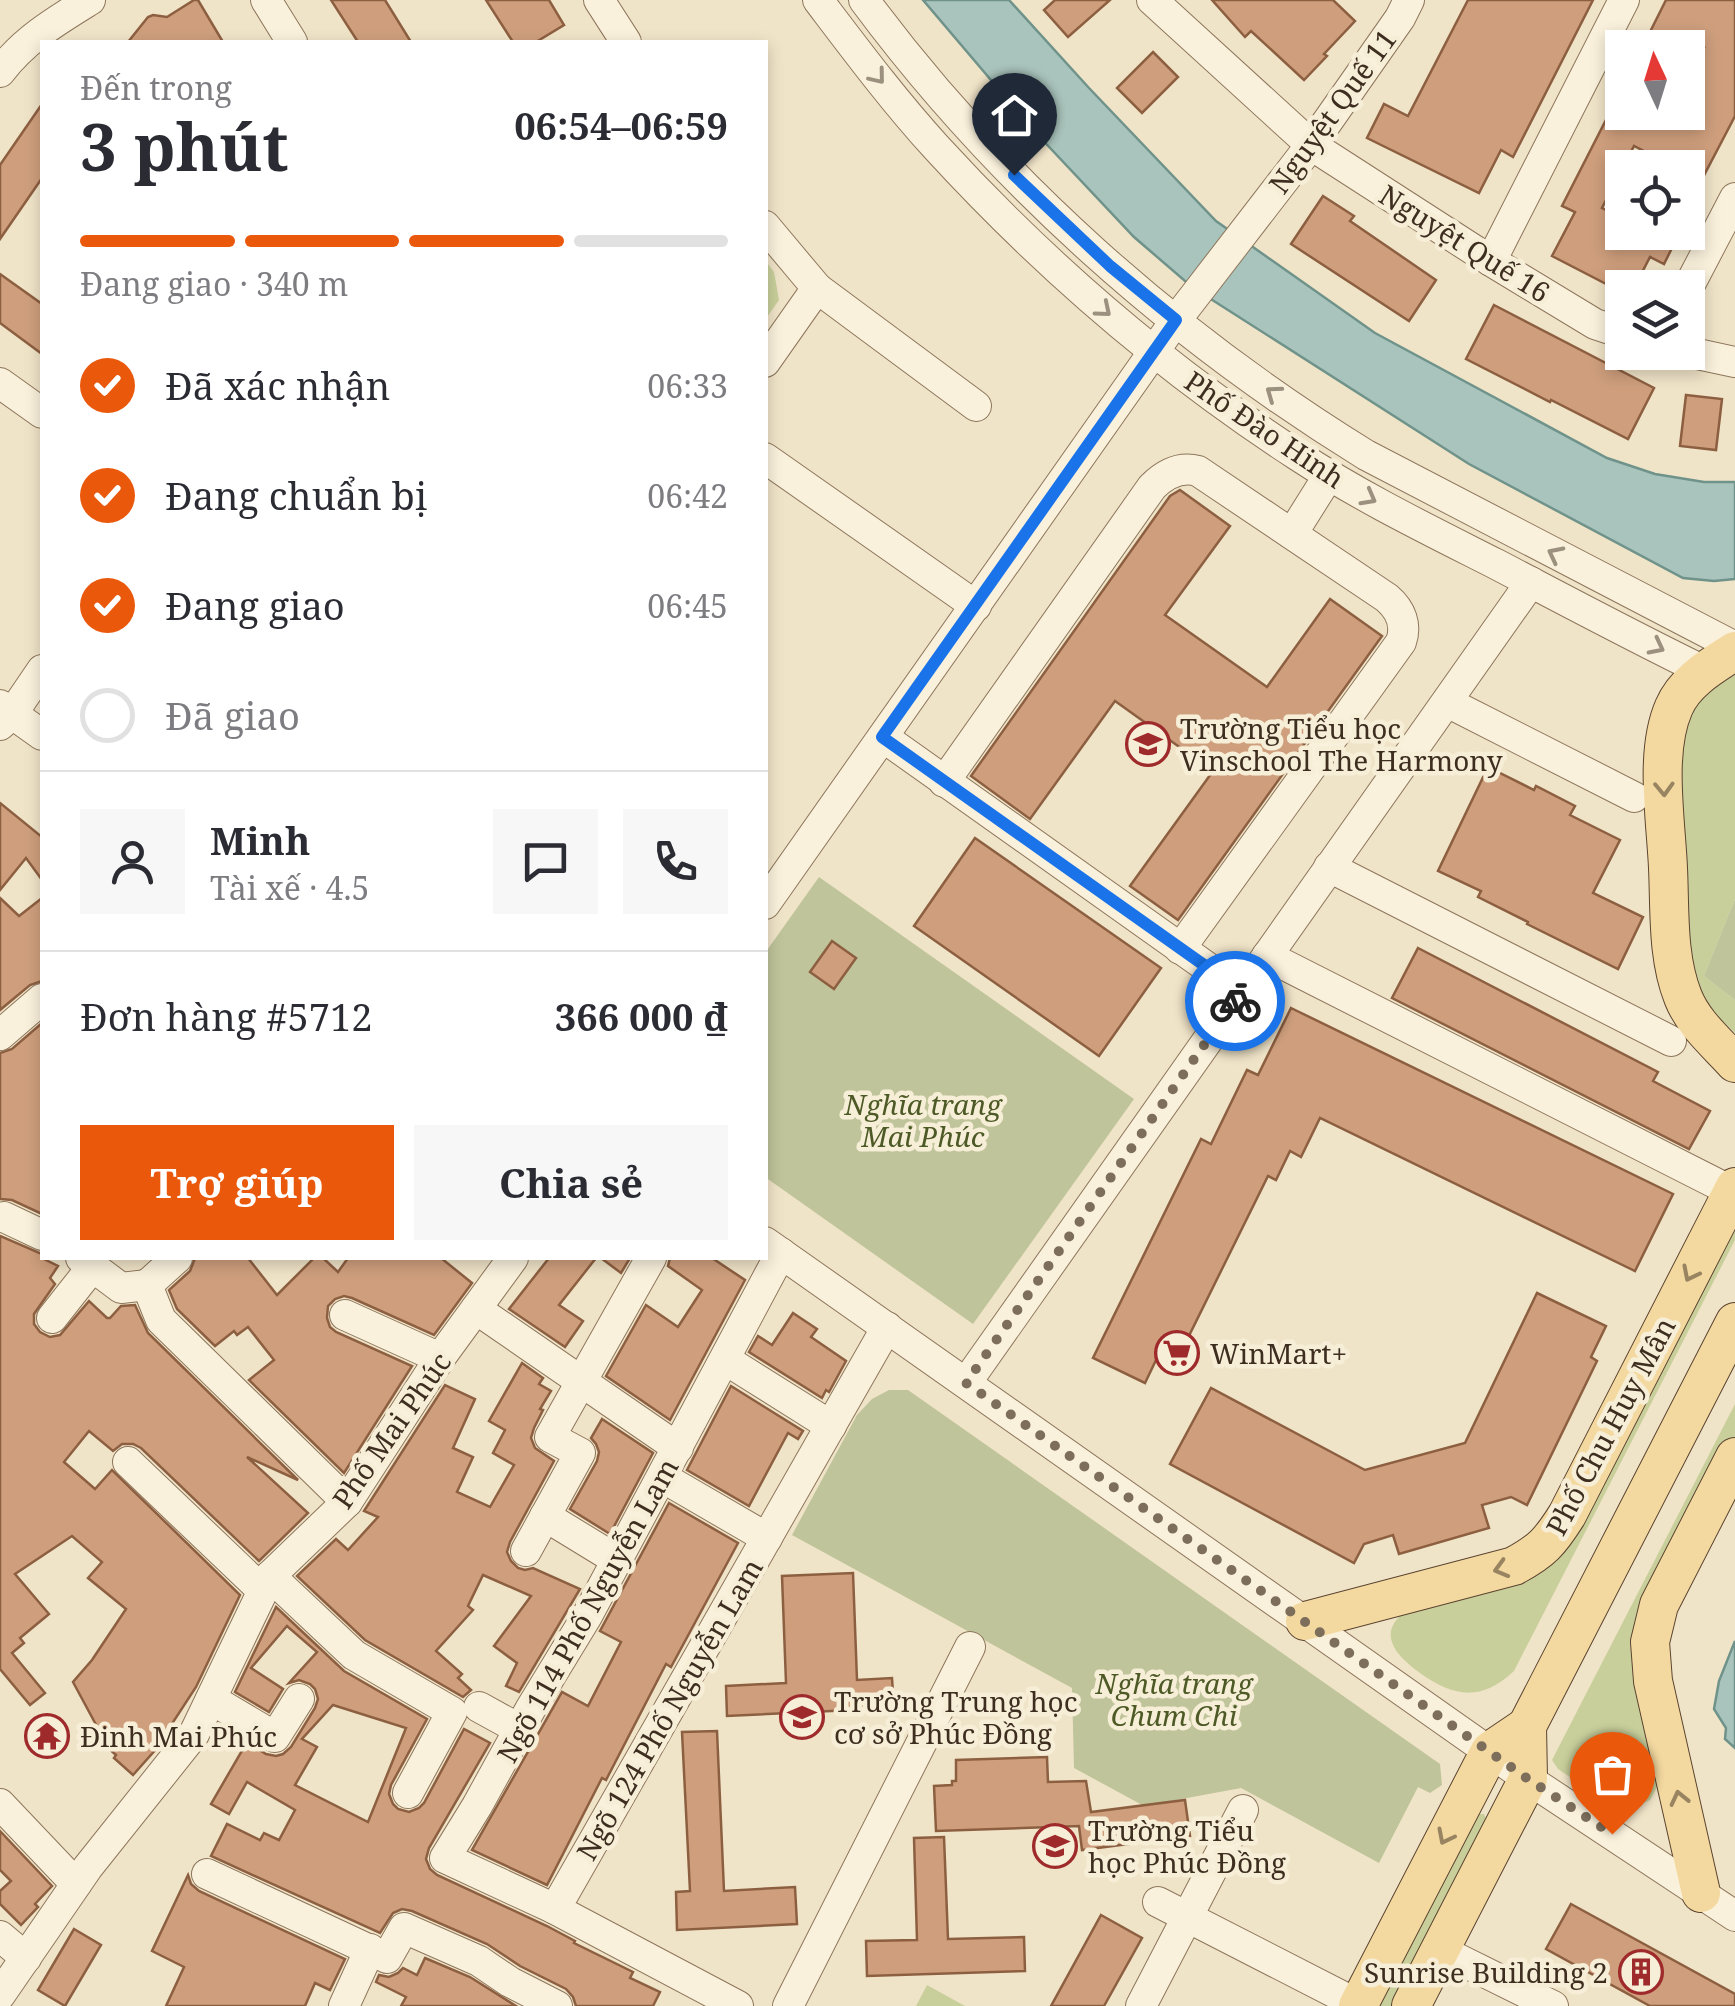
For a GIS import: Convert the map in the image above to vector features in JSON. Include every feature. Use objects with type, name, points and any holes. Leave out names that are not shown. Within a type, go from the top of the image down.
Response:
[{"type":"main road","points":[[1725,656],[1687,686],[1675,703],[1668,721],[1664,756],[1677,981],[1698,1023],[1735,1063]]},
{"type":"main road","name":"Phố Chu Huy Mân","points":[[1305,1621],[1514,1566],[1538,1554],[1567,1515],[1734,1190]]},
{"type":"main road","points":[[1411,2006],[1528,1779],[1528,1726],[1735,1322]]},
{"type":"main road","points":[[1700,1893],[1653,1680],[1650,1642],[1659,1605],[1735,1457]]},
{"type":"main road","points":[[1359,2005],[1490,1751],[1528,1726]]},
{"type":"street","points":[[0,72],[38,34],[90,0]]},
{"type":"street","points":[[266,0],[291,40]]},
{"type":"street","points":[[599,0],[625,40]]},
{"type":"street","name":"Phố Đào Hinh","points":[[818,0],[908,115],[1072,282],[1254,426],[1329,475],[1531,582],[1725,656]]},
{"type":"street","name":"Phố Đào Hinh","points":[[864,0],[933,87],[996,157],[1110,266],[1182,311],[1279,398],[1366,455],[1725,656]]},
{"type":"street","name":"Nguyệt Quế 16","points":[[1152,0],[1311,144],[1491,261],[1605,327]]},
{"type":"street","points":[[1491,261],[1624,0]]},
{"type":"street","name":"Nguyệt Quế 11","points":[[1155,351],[1311,144],[1397,6]]},
{"type":"street","points":[[1697,270],[1735,198]]},
{"type":"street","points":[[768,230],[817,288],[976,406]]},
{"type":"street","points":[[768,358],[817,288]]},
{"type":"street","points":[[768,900],[1155,351]]},
{"type":"street","points":[[1705,356],[1735,362]]},
{"type":"street","points":[[0,384],[40,413]]},
{"type":"street","points":[[768,460],[976,606]]},
{"type":"street","points":[[944,782],[1160,479],[1182,469],[1198,471],[1394,604],[1403,623],[1403,637],[1180,949]]},
{"type":"street","points":[[1292,534],[1329,475]]},
{"type":"street","points":[[966,1383],[1531,582]]},
{"type":"street","points":[[40,672],[4,715],[40,734]]},
{"type":"street","points":[[1447,702],[1634,797]]},
{"type":"street","points":[[882,737],[1242,992]]},
{"type":"street","points":[[1330,868],[1671,1041]]},
{"type":"street","points":[[1267,956],[1734,1190]]},
{"type":"street","points":[[0,1034],[40,1001]]},
{"type":"street","points":[[4,1217],[40,1234]]},
{"type":"street","points":[[773,1248],[1528,1779],[1735,1916]]},
{"type":"street","name":"Phố Mai Phúc","points":[[0,1994],[76,1884],[194,1734],[267,1583],[347,1502],[440,1358],[512,1260]]},
{"type":"street","points":[[526,1550],[580,1454],[550,1437],[650,1260]]},
{"type":"street","name":"Ngõ 114 Phố Nguyễn Lam","points":[[554,1910],[445,1858],[587,1616],[726,1360],[768,1260]]},
{"type":"street","points":[[52,1318],[87,1262],[121,1288],[164,1266]]},
{"type":"street","points":[[164,1266],[161,1320],[347,1502]]},
{"type":"street","points":[[476,1309],[678,1448]]},
{"type":"street","points":[[345,1315],[440,1358]]},
{"type":"street","name":"Ngõ 124 Phố Nguyễn Lam","points":[[554,1910],[886,1327]]},
{"type":"street","points":[[726,1360],[831,1426]]},
{"type":"street","points":[[128,1462],[354,1655],[452,1712],[408,1792]]},
{"type":"street","points":[[662,1477],[766,1538]]},
{"type":"street","points":[[545,1516],[617,1560]]},
{"type":"street","points":[[788,2006],[880,1807],[970,1647]]},
{"type":"street","points":[[211,1699],[275,1737],[299,1699]]},
{"type":"street","points":[[479,1708],[519,1729]]},
{"type":"street","points":[[0,1804],[76,1884]]},
{"type":"street","points":[[1141,2006],[1243,1810]]},
{"type":"street","points":[[207,1874],[378,1953]]},
{"type":"street","points":[[1158,1902],[1359,2005]]},
{"type":"street","points":[[554,1910],[738,2006]]},
{"type":"street","points":[[344,2006],[378,1953],[404,1928],[479,1962],[558,2006]]},
{"type":"street","points":[[0,1936],[26,1958]]},
{"type":"street","points":[[1440,1950],[1553,2006]]},
{"type":"street","points":[[0,1994],[26,2006]]},
{"type":"green space","points":[[768,264],[774,272],[779,300],[768,316]]},
{"type":"green space","points":[[1735,673],[1735,899],[1704,976],[1735,1000],[1735,1033],[1704,1003],[1691,969],[1678,737],[1700,694]]},
{"type":"green space","name":"Nghĩa trang Mai Phúc","points":[[819,877],[1134,1099],[973,1324],[768,1179],[768,949]]},
{"type":"green space","points":[[1735,899],[1735,1000],[1704,976]]},
{"type":"green space","points":[[1735,1209],[1735,1240],[1514,1671],[1490,1688],[1467,1693],[1444,1687],[1420,1673],[1392,1644],[1392,1627],[1397,1619],[1407,1610],[1503,1585]]},
{"type":"green space","name":"Nghĩa trang Chum Chi","points":[[889,1390],[908,1390],[1440,1764],[1442,1785],[1430,1793],[1418,1787],[1379,1863],[1241,1788],[1144,1806],[1074,1768],[1072,1688],[792,1535],[857,1415],[872,1399]]},
{"type":"green space","points":[[1735,1404],[1735,1436],[1642,1617],[1658,1785],[1650,1800],[1641,1804],[1610,1805],[1558,1769],[1552,1760]]},
{"type":"green space","points":[[1480,1814],[1487,1821],[1392,2006],[1377,2006],[1476,1816]]},
{"type":"green space","points":[[927,1985],[965,2006],[916,2006]]},
{"type":"water","points":[[923,0],[1009,0],[1216,221],[1375,333],[1607,458],[1655,474],[1704,482],[1735,482],[1735,579],[1683,578],[1469,464],[1192,287],[1134,237],[1036,133]]},
{"type":"water","points":[[1735,1641],[1735,1748],[1725,1739],[1726,1728],[1714,1709],[1719,1681]]},
{"type":"building","points":[[198,0],[222,40],[130,40],[148,17],[167,17]]},
{"type":"building","points":[[331,0],[385,0],[410,40],[357,40]]},
{"type":"building","points":[[486,0],[549,0],[564,25],[539,40],[512,40]]},
{"type":"building","points":[[1055,0],[1110,0],[1068,37],[1044,10]]},
{"type":"building","points":[[1212,0],[1333,0],[1355,21],[1304,80],[1251,31],[1245,37]]},
{"type":"building","points":[[1468,0],[1593,0],[1513,157],[1501,150],[1479,193],[1367,138],[1384,104],[1408,116]]},
{"type":"building","points":[[1666,0],[1735,0],[1735,116],[1705,173],[1705,150],[1642,150],[1634,146],[1632,150],[1605,150],[1605,250],[1671,250],[1664,264],[1650,257],[1643,270],[1605,270],[1605,283],[1552,256],[1575,212],[1562,206],[1605,122],[1605,130],[1705,130],[1705,30],[1651,30]]},
{"type":"building","points":[[1153,52],[1178,77],[1142,113],[1117,88]]},
{"type":"building","points":[[40,107],[40,181],[0,239],[0,165]]},
{"type":"building","points":[[1323,196],[1354,216],[1350,221],[1436,280],[1409,321],[1291,244]]},
{"type":"building","points":[[0,274],[40,303],[40,353],[0,323]]},
{"type":"building","points":[[1494,305],[1605,363],[1605,370],[1619,370],[1654,388],[1628,439],[1466,359]]},
{"type":"building","points":[[1686,395],[1722,399],[1716,450],[1680,446]]},
{"type":"building","points":[[1180,490],[1230,526],[1165,615],[1267,687],[1330,599],[1382,636],[1178,920],[1130,886],[1213,771],[1115,701],[1030,819],[971,776],[1170,496]]},
{"type":"building","points":[[1488,767],[1575,806],[1570,815],[1620,840],[1593,893],[1643,917],[1618,969],[1527,924],[1478,897],[1481,891],[1438,871]]},
{"type":"building","points":[[0,803],[40,835],[40,877],[26,858],[0,890]]},
{"type":"building","points":[[975,838],[1161,968],[1099,1056],[914,926]]},
{"type":"building","points":[[0,898],[19,916],[40,900],[40,982],[30,985],[0,1010]]},
{"type":"building","points":[[832,941],[856,958],[834,989],[810,972]]},
{"type":"building","points":[[1418,948],[1658,1072],[1653,1081],[1710,1111],[1689,1149],[1392,998]]},
{"type":"building","points":[[1291,1008],[1673,1194],[1635,1271],[1320,1118],[1301,1157],[1290,1151],[1276,1180],[1268,1176],[1174,1366],[1157,1358],[1145,1383],[1093,1358],[1201,1139],[1211,1144],[1247,1070],[1258,1075]]},
{"type":"building","points":[[40,1025],[40,1213],[12,1200],[0,1199],[0,1053],[12,1049]]},
{"type":"building","points":[[0,1236],[40,1253],[40,1260],[58,1266],[50,1278],[55,1284],[34,1314],[34,1324],[40,1332],[50,1337],[60,1335],[89,1301],[107,1318],[121,1306],[135,1305],[148,1333],[298,1480],[247,1457],[308,1513],[259,1561],[141,1448],[122,1444],[113,1451],[89,1431],[64,1462],[95,1489],[112,1470],[240,1595],[196,1687],[166,1738],[133,1775],[97,1738],[101,1734],[73,1682],[126,1609],[88,1578],[102,1562],[72,1536],[15,1574],[49,1614],[20,1638],[24,1643],[12,1653],[45,1693],[30,1705],[0,1669]]},
{"type":"building","points":[[194,1260],[250,1260],[277,1295],[312,1260],[325,1260],[338,1272],[347,1260],[443,1260],[472,1283],[434,1335],[352,1298],[335,1299],[328,1306],[327,1318],[336,1332],[412,1366],[344,1473],[249,1380],[274,1360],[248,1327],[237,1335],[234,1331],[215,1346],[177,1309],[169,1290],[190,1271]]},
{"type":"building","points":[[547,1260],[594,1260],[559,1305],[583,1321],[565,1347],[509,1309]]},
{"type":"building","points":[[604,1260],[629,1260],[621,1273]]},
{"type":"building","points":[[670,1260],[715,1260],[745,1280],[670,1420],[606,1376],[646,1305],[678,1327],[702,1290],[668,1266]]},
{"type":"building","points":[[1537,1293],[1606,1326],[1591,1357],[1597,1361],[1527,1505],[1511,1497],[1482,1505],[1489,1528],[1399,1554],[1393,1535],[1364,1544],[1354,1563],[1170,1464],[1211,1388],[1365,1470],[1465,1443]]},
{"type":"building","points":[[793,1313],[817,1329],[811,1337],[846,1361],[822,1398],[749,1352],[758,1336],[772,1345]]},
{"type":"building","points":[[522,1363],[543,1378],[539,1384],[551,1391],[540,1409],[543,1410],[531,1438],[535,1448],[554,1461],[507,1552],[518,1568],[533,1568],[580,1589],[519,1692],[506,1686],[517,1663],[494,1646],[531,1596],[483,1575],[468,1606],[473,1610],[436,1651],[462,1674],[458,1678],[471,1690],[463,1697],[365,1640],[297,1576],[336,1539],[348,1550],[378,1517],[364,1511],[445,1385],[475,1399],[453,1448],[473,1457],[457,1492],[490,1507],[514,1465],[493,1453],[505,1430],[489,1421]]},
{"type":"building","points":[[731,1386],[803,1431],[798,1439],[788,1433],[749,1506],[687,1470]]},
{"type":"building","points":[[602,1419],[653,1453],[610,1534],[570,1509],[597,1461],[599,1452],[591,1438]]},
{"type":"building","points":[[669,1503],[738,1543],[671,1667],[666,1664],[606,1780],[602,1778],[547,1885],[472,1850],[562,1692],[588,1706],[621,1642],[600,1631]]},
{"type":"building","points":[[853,1573],[857,1680],[892,1678],[894,1708],[727,1716],[726,1686],[786,1683],[782,1576]]},
{"type":"building","points":[[276,1607],[344,1671],[427,1719],[391,1785],[389,1794],[398,1809],[409,1812],[424,1803],[464,1729],[490,1743],[429,1848],[426,1859],[430,1869],[633,1972],[630,1978],[660,1992],[653,2006],[576,2006],[566,1989],[487,1944],[412,1911],[402,1909],[393,1913],[380,1933],[211,1856],[227,1824],[260,1840],[264,1833],[279,1840],[295,1810],[247,1782],[229,1814],[211,1804],[247,1742],[276,1756],[291,1747],[318,1699],[310,1684],[299,1680],[289,1683],[317,1652],[287,1626],[251,1668],[283,1689],[269,1712],[235,1692]],"holes":[[[333,1705],[406,1728],[368,1822],[295,1785],[317,1747],[302,1739]]]},
{"type":"building","points":[[717,1731],[724,1891],[795,1887],[797,1924],[677,1930],[676,1892],[690,1891],[682,1732]]},
{"type":"building","points":[[1047,1757],[1048,1782],[1086,1781],[1091,1812],[1185,1800],[1190,1836],[1082,1850],[1079,1826],[936,1831],[934,1786],[952,1785],[956,1781],[956,1760]]},
{"type":"building","points":[[0,1831],[52,1886],[21,1925],[0,1904],[0,1891],[11,1881],[0,1870]]},
{"type":"building","points":[[944,1837],[948,1939],[1024,1937],[1025,1971],[867,1976],[866,1941],[917,1940],[914,1838]]},
{"type":"building","points":[[188,1875],[199,1891],[345,1959],[330,1990],[315,1983],[305,2006],[166,2006],[184,1967],[152,1951]]},
{"type":"building","name":"Sunrise Building 2","points":[[1571,1904],[1735,1994],[1735,2006],[1650,2006],[1546,1949]]},
{"type":"building","points":[[1101,1915],[1142,1938],[1104,2006],[1051,2006]]},
{"type":"building","points":[[74,1929],[101,1945],[65,2006],[38,1990]]},
{"type":"building","points":[[425,1958],[470,1977],[516,2006],[401,2006],[406,1997],[376,1982],[379,1975],[389,1977],[403,1968],[417,1975]]},
{"type":"way so far","points":[[1235,1001],[966,1383],[1612,1834]]},
{"type":"place","name":"Trường Tiểu học Vinschool The Harmony","points":[[1148,744]]},
{"type":"place","name":"WinMart+","points":[[1177,1353]]},
{"type":"place","name":"Trường Trung học cơ sở Phúc Đồng","points":[[802,1717]]},
{"type":"place","name":"Đinh Mai Phúc","points":[[47,1736]]},
{"type":"place","name":"Trường Tiểu học Phúc Đồng","points":[[1055,1846]]},
{"type":"place","name":"Sunrise Building 2","points":[[1641,1972]]},
{"type":"route","points":[[1014,175],[1110,266],[1176,320],[882,737],[1242,992],[1235,1001]]}]
